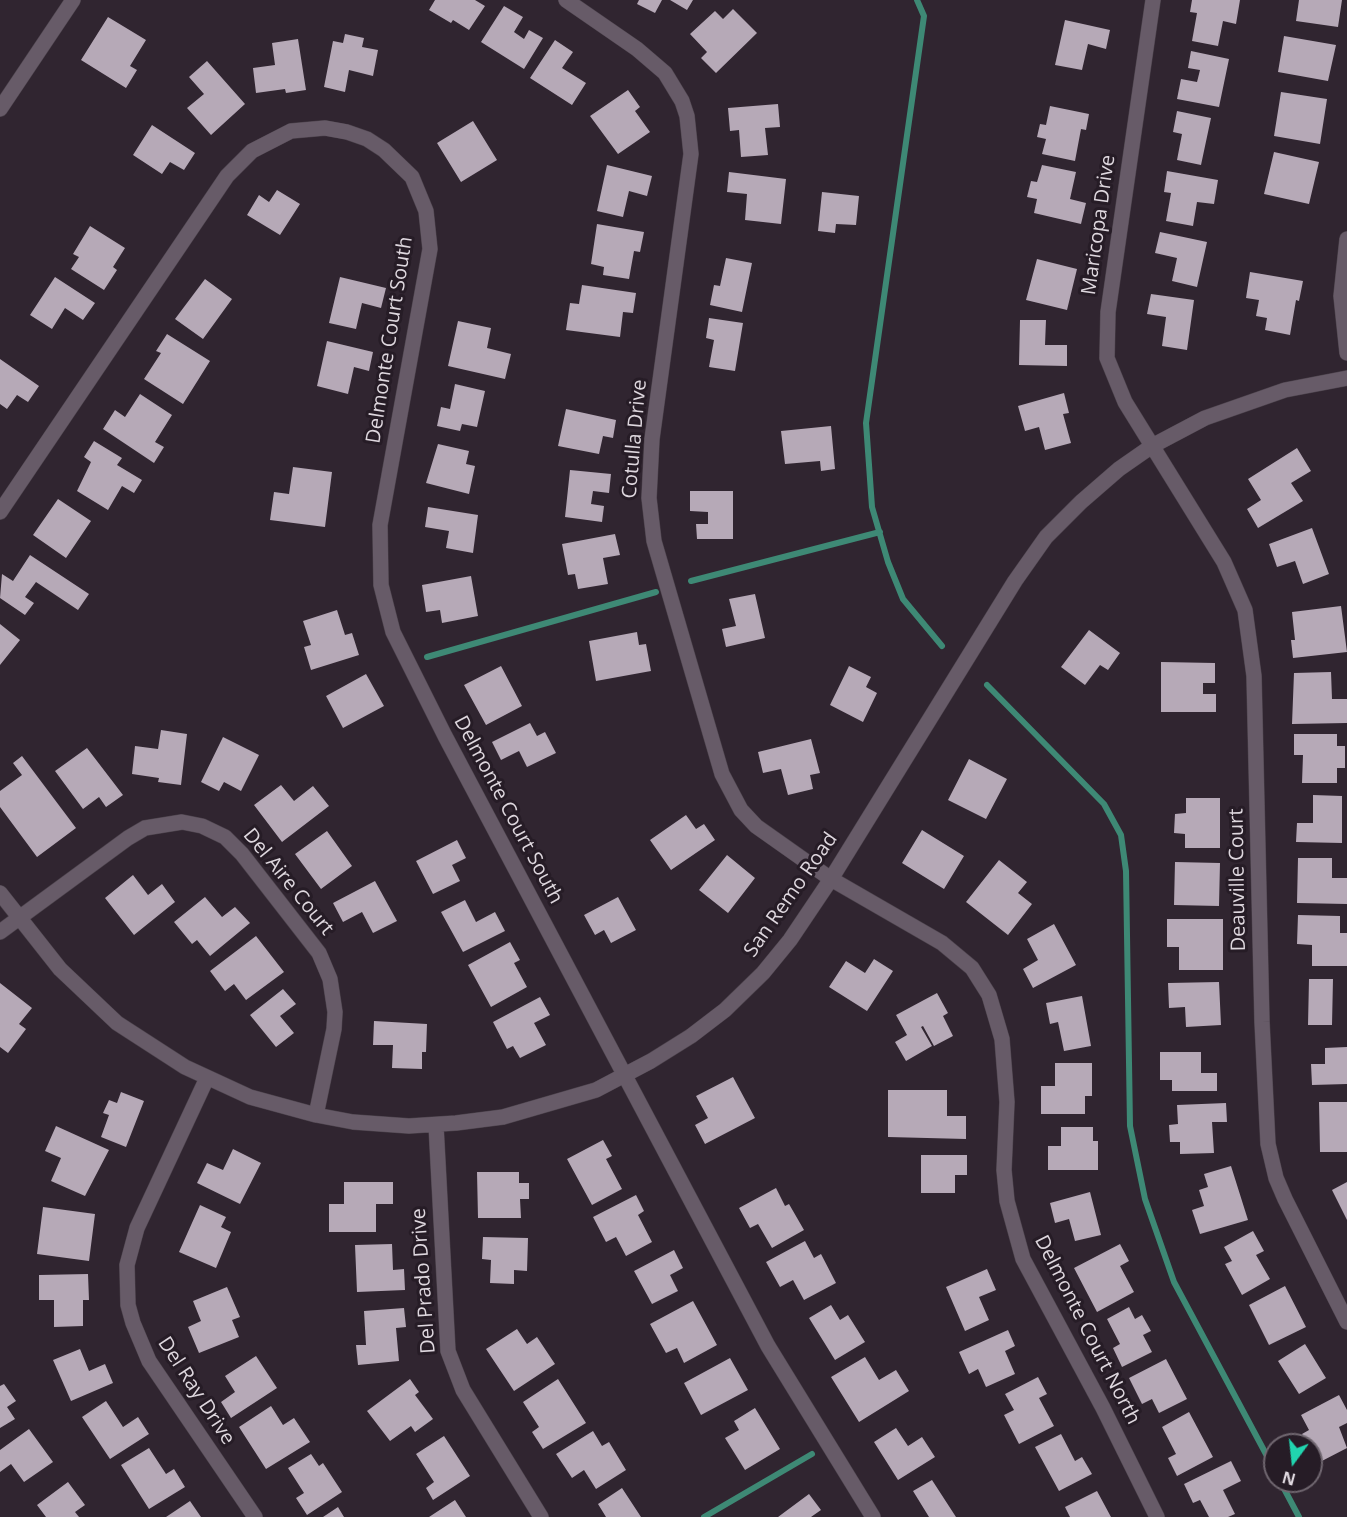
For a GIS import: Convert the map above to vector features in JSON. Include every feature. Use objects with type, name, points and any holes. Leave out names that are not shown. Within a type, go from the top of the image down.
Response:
[{"type":"street","points":[[0,109],[73,0]]},
{"type":"street","name":"Cotulla Drive","points":[[566,0],[637,49],[665,73],[682,101],[687,116],[691,154],[651,459],[649,498],[654,541],[722,774],[731,794],[756,826],[831,879]]},
{"type":"street","name":"Maricopa Drive","points":[[1152,446],[1117,388],[1107,358],[1106,343],[1153,0]]},
{"type":"street","name":"Delmonte Court South","points":[[0,512],[227,176],[241,160],[266,141],[306,128],[347,132],[384,150],[412,177],[419,192],[426,211],[430,249],[383,505],[379,564],[385,608],[403,654],[625,1076]]},
{"type":"street","points":[[1347,239],[1341,296],[1347,353]]},
{"type":"street","name":"San Remo Road","points":[[0,892],[60,969],[96,1006],[138,1039],[207,1078],[250,1097],[316,1115],[380,1124],[436,1125],[528,1111],[586,1094],[625,1076],[700,1030],[745,991],[790,940],[831,879],[1015,581],[1046,537],[1119,469],[1152,446],[1227,409],[1285,390],[1347,378]]},
{"type":"street","name":"Deauville Court","points":[[1152,446],[1232,576],[1250,630],[1254,676],[1262,1022],[1268,1144],[1276,1178],[1285,1199],[1347,1322]]},
{"type":"street","name":"Del Aire Court","points":[[0,932],[128,838],[153,825],[172,822],[193,824],[225,837],[242,854],[319,953],[330,979],[335,1003],[334,1029],[316,1115]]},
{"type":"street","name":"Delmonte Court North","points":[[831,879],[942,943],[972,968],[989,995],[1002,1039],[1006,1102],[1004,1170],[1007,1201],[1023,1259],[1103,1408],[1157,1517]]},
{"type":"street","points":[[625,1076],[768,1346],[873,1517]]},
{"type":"street","name":"Del Ray Drive","points":[[207,1078],[137,1228],[127,1265],[128,1305],[149,1361],[255,1517]]},
{"type":"street","name":"Del Prado Drive","points":[[436,1125],[448,1351],[463,1390],[542,1517]]},
{"type":"building","points":[[435,0],[475,0],[485,6],[469,30],[429,10]]},
{"type":"building","points":[[639,0],[662,0],[655,13],[637,4]]},
{"type":"building","points":[[670,0],[693,0],[687,10]]},
{"type":"building","points":[[1192,0],[1240,0],[1236,24],[1223,21],[1218,46],[1192,41],[1197,13],[1190,12]]},
{"type":"building","points":[[1299,0],[1342,0],[1338,27],[1296,21]]},
{"type":"building","points":[[504,6],[523,17],[514,32],[524,39],[529,30],[543,38],[524,69],[481,42]]},
{"type":"building","points":[[733,9],[757,33],[716,73],[701,58],[707,52],[690,34],[715,11],[723,19]]},
{"type":"building","points":[[108,17],[146,40],[130,66],[137,70],[126,88],[81,60]]},
{"type":"building","points":[[1065,20],[1110,30],[1106,49],[1088,44],[1082,70],[1055,65]]},
{"type":"building","points":[[345,34],[364,38],[362,47],[378,50],[373,76],[349,70],[345,92],[324,87],[333,41],[343,43]]},
{"type":"building","points":[[1284,36],[1336,45],[1328,81],[1278,72]]},
{"type":"building","points":[[298,39],[306,90],[286,93],[285,89],[256,93],[253,68],[275,65],[272,43]]},
{"type":"building","points":[[555,40],[573,52],[562,68],[586,83],[572,105],[530,78]]},
{"type":"building","points":[[1191,51],[1229,59],[1219,107],[1177,99],[1181,79],[1197,82],[1200,70],[1188,68]]},
{"type":"building","points":[[207,61],[245,104],[211,135],[187,108],[204,94],[189,77]]},
{"type":"building","points":[[628,90],[640,107],[635,111],[650,132],[618,154],[590,116]]},
{"type":"building","points":[[1281,92],[1327,99],[1320,144],[1274,136]]},
{"type":"building","points":[[778,104],[780,127],[765,128],[768,155],[741,157],[739,130],[730,131],[728,108]]},
{"type":"building","points":[[1050,106],[1089,114],[1086,130],[1081,129],[1075,161],[1042,154],[1046,139],[1037,137],[1040,124],[1046,125]]},
{"type":"building","points":[[1177,111],[1211,118],[1201,165],[1177,160],[1182,134],[1173,132]]},
{"type":"building","points":[[473,121],[497,160],[461,182],[437,143]]},
{"type":"building","points":[[152,125],[195,153],[184,170],[170,162],[162,174],[133,155]]},
{"type":"building","points":[[1274,152],[1319,162],[1309,204],[1264,194]]},
{"type":"building","points":[[607,165],[652,176],[647,196],[629,191],[623,217],[597,211]]},
{"type":"building","points":[[1042,165],[1076,172],[1070,199],[1086,203],[1081,224],[1034,213],[1037,199],[1027,197],[1031,181],[1037,182]]},
{"type":"building","points":[[1167,171],[1218,180],[1214,204],[1197,202],[1193,226],[1166,221],[1171,193],[1164,192]]},
{"type":"building","points":[[729,172],[786,179],[781,224],[745,220],[747,194],[727,192]]},
{"type":"building","points":[[277,190],[300,204],[280,235],[247,215],[259,195],[269,202]]},
{"type":"building","points":[[822,192],[859,196],[856,225],[836,224],[835,233],[818,231]]},
{"type":"building","points":[[597,224],[644,232],[640,252],[634,251],[629,279],[603,275],[604,267],[591,264]]},
{"type":"building","points":[[90,226],[125,248],[113,267],[117,270],[104,290],[71,269],[79,257],[73,254]]},
{"type":"building","points":[[1160,232],[1207,242],[1197,287],[1172,281],[1177,258],[1155,253]]},
{"type":"building","points":[[726,258],[752,263],[742,312],[710,305],[714,285],[720,286]]},
{"type":"building","points":[[1037,259],[1077,269],[1067,310],[1026,300]]},
{"type":"building","points":[[1250,272],[1303,281],[1299,301],[1296,300],[1290,335],[1265,330],[1267,318],[1256,316],[1259,300],[1246,298]]},
{"type":"building","points":[[55,277],[95,303],[83,320],[65,308],[52,329],[30,315]]},
{"type":"building","points":[[340,277],[386,288],[381,308],[362,303],[356,329],[329,323]]},
{"type":"building","points":[[205,279],[232,299],[203,339],[175,319]]},
{"type":"building","points":[[582,285],[636,293],[633,313],[623,312],[620,337],[566,330],[570,303],[579,304]]},
{"type":"building","points":[[1151,294],[1194,300],[1187,350],[1162,346],[1166,317],[1147,314]]},
{"type":"building","points":[[709,318],[743,323],[735,371],[709,367],[714,340],[706,338]]},
{"type":"building","points":[[1020,320],[1046,320],[1045,345],[1067,345],[1067,366],[1019,365]]},
{"type":"building","points":[[458,321],[491,328],[487,348],[511,354],[505,379],[448,366]]},
{"type":"building","points":[[167,334],[210,361],[183,404],[144,379],[161,353],[156,351]]},
{"type":"building","points":[[327,341],[373,352],[369,371],[354,367],[348,394],[317,386]]},
{"type":"building","points":[[0,359],[39,386],[28,402],[17,395],[7,409],[0,404]]},
{"type":"building","points":[[455,384],[485,391],[477,427],[462,424],[460,431],[437,426],[441,407],[450,409]]},
{"type":"building","points":[[1064,393],[1069,413],[1063,414],[1071,443],[1045,450],[1039,427],[1025,431],[1018,406]]},
{"type":"building","points":[[140,394],[172,415],[155,442],[164,447],[154,463],[103,429],[115,410],[125,417]]},
{"type":"building","points":[[566,409],[616,420],[613,438],[603,436],[599,454],[558,446]]},
{"type":"building","points":[[831,426],[835,469],[821,471],[820,461],[785,464],[781,431]]},
{"type":"building","points":[[94,441],[122,458],[117,465],[142,480],[134,493],[122,486],[108,510],[77,491],[91,462],[84,457]]},
{"type":"building","points":[[438,444],[469,451],[466,464],[475,466],[469,494],[426,483]]},
{"type":"building","points":[[1297,448],[1311,471],[1291,483],[1303,501],[1258,528],[1247,509],[1261,500],[1248,479]]},
{"type":"building","points":[[293,467],[332,472],[325,527],[270,520],[274,492],[289,494]]},
{"type":"building","points":[[570,470],[611,474],[609,493],[593,491],[591,504],[604,506],[602,522],[565,517]]},
{"type":"building","points":[[690,491],[733,491],[733,539],[697,539],[696,524],[708,524],[708,512],[690,511]]},
{"type":"building","points":[[58,499],[91,521],[66,558],[33,535]]},
{"type":"building","points":[[428,507],[478,515],[473,553],[446,548],[449,531],[425,527]]},
{"type":"building","points":[[1312,528],[1329,574],[1303,584],[1295,561],[1277,567],[1269,544]]},
{"type":"building","points":[[615,534],[620,555],[603,558],[608,584],[578,589],[575,574],[568,575],[562,544]]},
{"type":"building","points":[[30,555],[89,594],[78,610],[36,582],[25,597],[34,603],[25,615],[0,598],[2,574],[13,581]]},
{"type":"building","points":[[471,576],[478,616],[442,623],[440,610],[426,612],[422,585]]},
{"type":"building","points":[[755,594],[765,638],[726,647],[722,629],[736,626],[729,599]]},
{"type":"building","points":[[1341,606],[1347,652],[1293,658],[1291,640],[1295,640],[1292,612]]},
{"type":"building","points":[[337,610],[345,635],[352,633],[359,655],[311,670],[304,647],[311,645],[303,621]]},
{"type":"building","points":[[0,624],[20,640],[0,665]]},
{"type":"building","points":[[1089,630],[1120,653],[1108,670],[1100,665],[1085,685],[1061,667]]},
{"type":"building","points":[[637,632],[639,645],[646,644],[651,671],[596,681],[589,641]]},
{"type":"building","points":[[1161,662],[1215,663],[1215,683],[1203,683],[1203,694],[1216,694],[1216,712],[1161,712]]},
{"type":"building","points":[[501,666],[522,706],[486,725],[464,685]]},
{"type":"building","points":[[849,666],[871,677],[866,687],[877,693],[863,722],[830,705]]},
{"type":"building","points":[[1331,672],[1332,699],[1347,699],[1347,723],[1292,724],[1294,673]]},
{"type":"building","points":[[366,674],[384,706],[343,728],[326,696]]},
{"type":"building","points":[[530,723],[537,736],[545,732],[556,753],[527,767],[519,751],[501,760],[492,742]]},
{"type":"building","points":[[161,730],[187,734],[181,785],[158,782],[159,778],[132,774],[135,746],[158,749]]},
{"type":"building","points":[[1294,734],[1337,734],[1337,746],[1345,746],[1345,768],[1337,768],[1337,783],[1302,783],[1303,755],[1294,755]]},
{"type":"building","points":[[223,737],[259,755],[241,791],[224,782],[219,791],[201,782]]},
{"type":"building","points":[[811,739],[820,773],[810,775],[813,789],[788,795],[781,769],[763,773],[758,752]]},
{"type":"building","points":[[87,748],[123,795],[106,807],[99,797],[83,809],[55,771]]},
{"type":"building","points":[[22,756],[76,828],[37,857],[0,807],[0,791],[22,775],[13,763]]},
{"type":"building","points":[[969,759],[1007,779],[986,819],[948,800]]},
{"type":"building","points":[[281,785],[294,801],[313,786],[329,806],[282,842],[254,805]]},
{"type":"building","points":[[1313,795],[1342,796],[1342,843],[1296,842],[1297,823],[1313,823]]},
{"type":"building","points":[[1186,798],[1220,798],[1220,848],[1185,848],[1185,834],[1174,833],[1175,814],[1186,813]]},
{"type":"building","points":[[686,815],[696,829],[704,824],[715,840],[671,870],[650,840]]},
{"type":"building","points":[[922,830],[964,856],[944,889],[902,863]]},
{"type":"building","points":[[327,831],[352,866],[321,889],[295,854]]},
{"type":"building","points":[[457,840],[466,858],[452,865],[460,881],[433,894],[416,861]]},
{"type":"building","points":[[727,855],[755,878],[728,913],[699,890]]},
{"type":"building","points":[[1298,858],[1332,858],[1332,878],[1347,878],[1347,904],[1297,903]]},
{"type":"building","points":[[999,860],[1027,882],[1018,893],[1032,904],[1008,935],[966,902]]},
{"type":"building","points":[[1175,862],[1220,863],[1219,906],[1174,905]]},
{"type":"building","points":[[133,875],[148,895],[162,884],[175,902],[134,935],[105,898]]},
{"type":"building","points":[[375,881],[397,921],[373,933],[362,912],[343,922],[333,903]]},
{"type":"building","points":[[205,897],[222,917],[235,907],[250,923],[210,956],[197,940],[192,944],[174,922]]},
{"type":"building","points":[[618,897],[636,930],[611,943],[604,930],[595,935],[584,915]]},
{"type":"building","points":[[465,900],[476,922],[495,912],[505,931],[463,952],[441,912]]},
{"type":"building","points":[[1298,915],[1340,916],[1340,933],[1347,933],[1347,966],[1312,966],[1312,945],[1297,944]]},
{"type":"building","points":[[1167,919],[1223,919],[1223,970],[1179,970],[1179,947],[1167,947]]},
{"type":"building","points":[[1054,924],[1076,965],[1033,988],[1023,969],[1038,960],[1027,939]]},
{"type":"building","points":[[256,936],[284,972],[246,1000],[234,984],[225,991],[210,971]]},
{"type":"building","points":[[510,942],[520,960],[514,963],[527,987],[491,1007],[468,965]]},
{"type":"building","points":[[874,959],[893,971],[867,1011],[829,987],[846,961],[865,973]]},
{"type":"building","points":[[1309,979],[1333,979],[1332,1025],[1308,1025]]},
{"type":"building","points":[[1219,982],[1221,1025],[1186,1027],[1185,1007],[1169,1008],[1168,983]]},
{"type":"building","points":[[0,983],[32,1008],[19,1024],[26,1029],[8,1053],[0,1047]]},
{"type":"building","points":[[283,989],[296,1004],[280,1016],[294,1033],[276,1047],[250,1015]]},
{"type":"building","points":[[937,993],[948,1013],[943,1016],[953,1036],[934,1046],[923,1026],[921,1027],[932,1046],[906,1061],[895,1042],[907,1035],[896,1015]]},
{"type":"building","points":[[1082,996],[1091,1046],[1064,1051],[1058,1022],[1050,1024],[1046,1003]]},
{"type":"building","points":[[540,997],[550,1015],[534,1023],[546,1045],[520,1058],[513,1046],[507,1049],[493,1022]]},
{"type":"building","points":[[374,1021],[427,1024],[426,1052],[422,1052],[422,1069],[392,1068],[393,1045],[373,1045]]},
{"type":"building","points":[[1347,1047],[1347,1084],[1312,1085],[1311,1064],[1325,1064],[1325,1048]]},
{"type":"building","points":[[1160,1052],[1201,1052],[1201,1073],[1217,1073],[1217,1091],[1172,1091],[1172,1080],[1160,1080]]},
{"type":"building","points":[[1055,1063],[1092,1063],[1092,1096],[1085,1096],[1085,1114],[1041,1114],[1041,1086],[1055,1086]]},
{"type":"building","points":[[733,1077],[755,1118],[705,1144],[695,1125],[708,1118],[696,1096]]},
{"type":"building","points":[[888,1090],[947,1090],[947,1116],[966,1116],[966,1139],[888,1137]]},
{"type":"building","points":[[121,1092],[144,1101],[126,1147],[101,1137],[109,1115],[103,1113],[109,1100],[117,1103]]},
{"type":"building","points":[[1319,1102],[1347,1102],[1347,1152],[1320,1152]]},
{"type":"building","points":[[1226,1103],[1227,1122],[1212,1122],[1214,1153],[1180,1154],[1180,1142],[1170,1142],[1169,1125],[1178,1124],[1177,1105]]},
{"type":"building","points":[[56,1126],[109,1150],[85,1196],[51,1181],[61,1158],[45,1151]]},
{"type":"building","points":[[1061,1127],[1093,1127],[1093,1141],[1098,1141],[1098,1170],[1048,1170],[1048,1146],[1061,1146]]},
{"type":"building","points":[[603,1140],[612,1156],[606,1159],[622,1189],[592,1205],[567,1159]]},
{"type":"building","points":[[233,1149],[261,1163],[240,1204],[197,1183],[207,1163],[223,1170]]},
{"type":"building","points":[[921,1155],[967,1155],[967,1175],[955,1175],[955,1193],[921,1193]]},
{"type":"building","points":[[1231,1166],[1248,1220],[1200,1234],[1192,1210],[1204,1206],[1199,1190],[1208,1187],[1204,1174]]},
{"type":"building","points":[[477,1172],[519,1172],[519,1183],[529,1183],[529,1199],[520,1199],[521,1218],[478,1218]]},
{"type":"building","points":[[344,1182],[393,1182],[393,1204],[376,1204],[376,1232],[329,1232],[329,1204],[344,1204]]},
{"type":"building","points":[[1347,1182],[1347,1220],[1332,1190]]},
{"type":"building","points":[[776,1188],[785,1206],[789,1204],[804,1230],[772,1248],[758,1224],[750,1228],[739,1208]]},
{"type":"building","points":[[1090,1192],[1101,1235],[1075,1241],[1069,1219],[1055,1223],[1050,1203]]},
{"type":"building","points":[[636,1195],[644,1211],[638,1215],[652,1242],[626,1256],[616,1237],[606,1242],[593,1217]]},
{"type":"building","points":[[200,1205],[226,1217],[221,1227],[231,1232],[216,1268],[179,1252]]},
{"type":"building","points":[[43,1207],[95,1214],[89,1261],[37,1254]]},
{"type":"building","points":[[1253,1231],[1264,1251],[1256,1255],[1270,1279],[1242,1295],[1225,1264],[1232,1261],[1224,1247]]},
{"type":"building","points":[[483,1237],[528,1238],[527,1271],[514,1270],[514,1284],[490,1283],[491,1260],[482,1259]]},
{"type":"building","points":[[805,1241],[814,1258],[821,1254],[836,1283],[804,1300],[793,1280],[780,1287],[766,1262]]},
{"type":"building","points":[[392,1244],[393,1270],[404,1269],[405,1290],[357,1292],[355,1245]]},
{"type":"building","points":[[1120,1244],[1129,1261],[1120,1266],[1134,1292],[1097,1312],[1074,1268]]},
{"type":"building","points":[[674,1250],[683,1268],[670,1275],[678,1291],[652,1304],[634,1271]]},
{"type":"building","points":[[987,1269],[996,1290],[979,1297],[989,1320],[965,1331],[946,1287]]},
{"type":"building","points":[[88,1274],[89,1300],[83,1300],[83,1326],[54,1327],[54,1300],[39,1300],[39,1275]]},
{"type":"building","points":[[1285,1286],[1306,1327],[1269,1345],[1249,1305]]},
{"type":"building","points":[[227,1287],[240,1317],[232,1320],[239,1337],[199,1353],[188,1327],[201,1321],[193,1301]]},
{"type":"building","points":[[693,1301],[717,1345],[684,1363],[677,1348],[666,1353],[650,1324]]},
{"type":"building","points":[[831,1305],[840,1320],[848,1315],[865,1342],[835,1360],[809,1318]]},
{"type":"building","points":[[1129,1307],[1135,1319],[1142,1315],[1151,1331],[1143,1335],[1152,1352],[1122,1367],[1113,1348],[1120,1344],[1107,1319]]},
{"type":"building","points":[[404,1308],[406,1327],[396,1328],[399,1361],[358,1365],[356,1345],[366,1345],[364,1311]]},
{"type":"building","points":[[517,1329],[527,1344],[537,1337],[555,1364],[514,1391],[486,1349]]},
{"type":"building","points":[[1008,1330],[1015,1346],[1005,1351],[1015,1374],[986,1387],[978,1369],[969,1374],[959,1352]]},
{"type":"building","points":[[1305,1344],[1326,1378],[1299,1394],[1278,1361]]},
{"type":"building","points":[[80,1349],[89,1371],[105,1364],[113,1383],[71,1401],[53,1360]]},
{"type":"building","points":[[256,1356],[277,1388],[231,1418],[221,1402],[235,1392],[225,1376]]},
{"type":"building","points":[[865,1357],[879,1380],[896,1370],[909,1391],[859,1422],[831,1377]]},
{"type":"building","points":[[730,1358],[748,1390],[701,1415],[684,1383]]},
{"type":"building","points":[[1166,1359],[1187,1399],[1159,1413],[1152,1399],[1142,1404],[1129,1378]]},
{"type":"building","points":[[1038,1377],[1047,1394],[1039,1398],[1054,1426],[1019,1444],[1004,1415],[1014,1410],[1005,1394]]},
{"type":"building","points":[[410,1379],[419,1392],[415,1395],[433,1419],[415,1432],[411,1426],[390,1441],[367,1411]]},
{"type":"building","points":[[558,1379],[586,1423],[543,1449],[532,1432],[539,1427],[523,1402]]},
{"type":"building","points":[[4,1384],[16,1401],[7,1407],[15,1419],[0,1428],[0,1386]]},
{"type":"building","points":[[1339,1395],[1347,1410],[1347,1423],[1339,1427],[1347,1448],[1323,1460],[1323,1433],[1304,1433],[1309,1430],[1301,1415]]},
{"type":"building","points":[[106,1401],[123,1427],[138,1417],[149,1434],[110,1459],[82,1417]]},
{"type":"building","points":[[271,1406],[283,1425],[294,1418],[310,1442],[266,1469],[239,1427]]},
{"type":"building","points":[[755,1408],[780,1449],[745,1470],[725,1438],[739,1430],[734,1421]]},
{"type":"building","points":[[1189,1412],[1213,1457],[1177,1476],[1168,1458],[1176,1454],[1162,1427]]},
{"type":"building","points":[[896,1428],[908,1446],[922,1437],[935,1457],[898,1480],[874,1442]]},
{"type":"building","points":[[29,1429],[53,1462],[24,1482],[11,1464],[0,1472],[0,1450]]},
{"type":"building","points":[[593,1431],[602,1446],[609,1442],[626,1470],[596,1489],[584,1470],[572,1478],[556,1454]]},
{"type":"building","points":[[1061,1434],[1075,1461],[1082,1457],[1092,1474],[1059,1491],[1035,1447]]},
{"type":"building","points":[[444,1436],[470,1476],[433,1500],[426,1488],[434,1482],[416,1454]]},
{"type":"building","points":[[149,1448],[166,1474],[174,1469],[185,1487],[149,1509],[121,1465]]},
{"type":"building","points":[[311,1454],[319,1466],[323,1463],[342,1492],[307,1515],[296,1498],[304,1493],[288,1468]]},
{"type":"building","points":[[1231,1461],[1241,1481],[1223,1490],[1235,1514],[1228,1517],[1209,1517],[1200,1500],[1193,1503],[1184,1484]]},
{"type":"building","points":[[932,1480],[956,1517],[929,1517],[913,1491]]},
{"type":"building","points":[[68,1482],[85,1505],[75,1512],[79,1517],[46,1517],[37,1505]]},
{"type":"building","points":[[622,1488],[641,1517],[606,1517],[598,1504]]},
{"type":"building","points":[[1097,1491],[1111,1517],[1070,1517],[1065,1507]]},
{"type":"building","points":[[809,1494],[821,1510],[811,1517],[778,1517]]},
{"type":"building","points":[[455,1500],[466,1517],[429,1517]]},
{"type":"building","points":[[190,1501],[201,1517],[166,1517]]},
{"type":"building","points":[[338,1507],[344,1517],[323,1517]]},
{"type":"waterway","points":[[917,0],[924,16],[866,423],[872,507],[888,562],[903,599],[942,646]]},
{"type":"waterway","points":[[691,581],[880,532]]},
{"type":"waterway","points":[[427,657],[656,592]]},
{"type":"waterway","points":[[987,685],[1104,804],[1121,835],[1126,871],[1130,1126],[1145,1199],[1174,1282],[1263,1449]]},
{"type":"waterway","points":[[704,1517],[812,1454]]},
{"type":"waterway","points":[[1286,1493],[1299,1517]]}]
